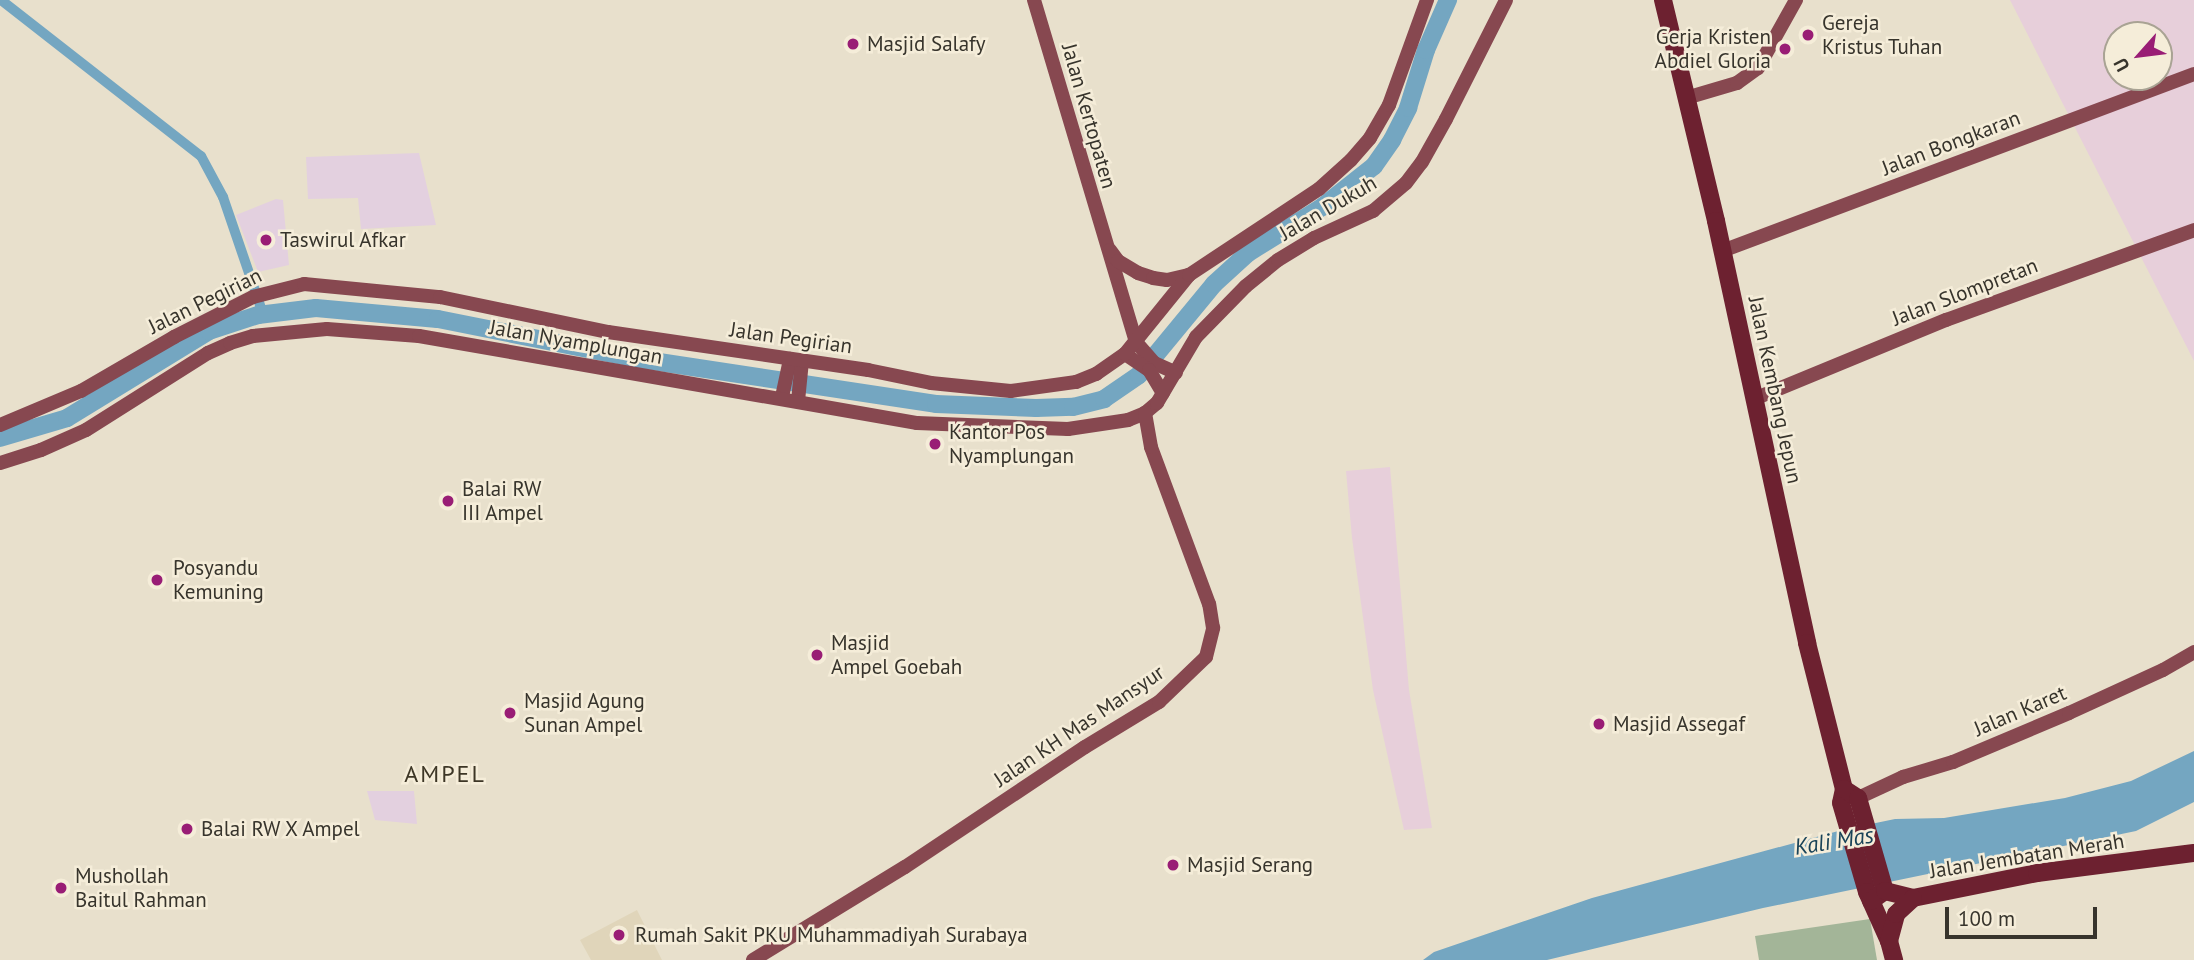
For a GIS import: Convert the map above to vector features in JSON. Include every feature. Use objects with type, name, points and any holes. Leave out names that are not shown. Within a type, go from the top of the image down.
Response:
[{"type":"main road","name":"Jalan Kertopaten","points":[[1034,0],[1135,352]]},
{"type":"main road","name":"Jalan Pegirian","points":[[0,425],[81,391],[174,337],[256,296],[304,284],[403,293],[608,332],[796,364],[931,383],[1011,391],[1076,382],[1135,352],[1189,275],[1319,189],[1370,138],[1389,104],[1427,0]]},
{"type":"main road","name":"Jalan Dukuh","points":[[1160,398],[1196,337],[1246,286],[1278,260],[1314,238],[1373,211],[1406,183],[1446,119],[1506,0]]},
{"type":"main road","name":"Jalan Kembang Jepun","points":[[1663,0],[1722,251],[1807,643],[1851,793],[1841,803],[1857,826],[1894,960]]},
{"type":"main road","points":[[1686,97],[1737,83],[1758,68],[1796,0]]},
{"type":"main road","name":"Jalan Bongkaran","points":[[1722,251],[2194,74]]},
{"type":"main road","name":"Jalan Slompretan","points":[[1754,399],[1938,323],[2194,230]]},
{"type":"main road","name":"Jalan Kertopaten","points":[[1105,244],[1118,261],[1138,273],[1167,280],[1189,275]]},
{"type":"main road","name":"Jalan Nyamplungan","points":[[0,463],[40,450],[86,430],[208,353],[253,336],[294,331],[380,331],[419,336],[783,393],[917,423],[1068,429],[1116,423],[1145,413],[1160,398]]},
{"type":"main road","points":[[1135,352],[1154,370],[1160,398]]},
{"type":"main road","points":[[783,393],[796,364]]},
{"type":"main road","points":[[796,364],[798,398]]},
{"type":"main road","points":[[1154,370],[1176,373]]},
{"type":"main road","name":"Jalan KH Mas Mansyur","points":[[753,960],[972,825],[1085,747],[1158,702],[1194,672],[1206,657],[1211,646],[1209,604],[1151,447],[1145,413]]},
{"type":"main road","name":"Jalan Karet","points":[[1851,793],[1953,762],[2069,713],[2163,670],[2194,652]]},
{"type":"main road","name":"Jalan Jembatan Merah","points":[[1877,893],[1913,898],[2037,873],[2194,853]]},
{"type":"main road","points":[[1889,942],[1896,914],[1913,898]]},
{"type":"shaded area","points":[[2010,0],[2194,0],[2194,361]]},
{"type":"shaded area","points":[[419,153],[436,225],[361,229],[358,198],[308,199],[306,157]]},
{"type":"shaded area","name":"Taswirul Afkar","points":[[276,199],[283,200],[289,265],[258,272],[236,215]]},
{"type":"shaded area","points":[[1390,467],[1409,690],[1432,828],[1404,830],[1373,690],[1352,538],[1346,471]]},
{"type":"shaded area","points":[[367,791],[414,791],[417,824],[375,820]]},
{"type":"shaded area","name":"Rumah Sakit PKU Muhammadiyah Surabaya","points":[[637,910],[662,960],[591,960],[580,940]]},
{"type":"green space","points":[[1870,919],[1877,960],[1759,960],[1755,936]]},
{"type":"water","name":"Kali Mas","points":[[2194,751],[2194,802],[2136,831],[1763,908],[1547,960],[1423,960],[1434,952],[1592,898],[1842,830],[1895,819],[1944,818],[2065,798],[2131,781]]},
{"type":"waterway","points":[[1,0],[201,156],[223,197],[263,314]]},
{"type":"waterway","points":[[0,438],[67,418],[209,331],[258,315],[316,308],[438,319],[639,359],[936,404],[1073,407],[1104,399],[1139,375],[1214,284],[1248,253],[1322,207],[1374,166],[1392,140],[1408,108],[1426,50],[1448,0]]},
{"type":"place","name":"Gereja Kristus Tuhan","points":[[1808,35]]},
{"type":"place","name":"Masjid Salafy","points":[[853,44]]},
{"type":"place","name":"Gerja Kristen Abdiel Gloria","points":[[1785,49]]},
{"type":"place","name":"Taswirul Afkar","points":[[266,240]]},
{"type":"place","name":"Kantor Pos Nyamplungan","points":[[935,444]]},
{"type":"place","name":"Balai RW III Ampel","points":[[448,501]]},
{"type":"place","name":"Posyandu Kemuning","points":[[157,580]]},
{"type":"place","name":"Masjid Ampel Goebah","points":[[817,655]]},
{"type":"place","name":"Masjid Agung Sunan Ampel","points":[[510,713]]},
{"type":"place","name":"Masjid Assegaf","points":[[1599,724]]},
{"type":"place","name":"Balai RW X Ampel","points":[[187,829]]},
{"type":"place","name":"Masjid Serang","points":[[1173,865]]},
{"type":"place","name":"Mushollah Baitul Rahman","points":[[61,888]]},
{"type":"place","name":"Rumah Sakit PKU Muhammadiyah Surabaya","points":[[619,935]]},
{"type":"district","name":"AMPEL","points":[[445,774]]}]
